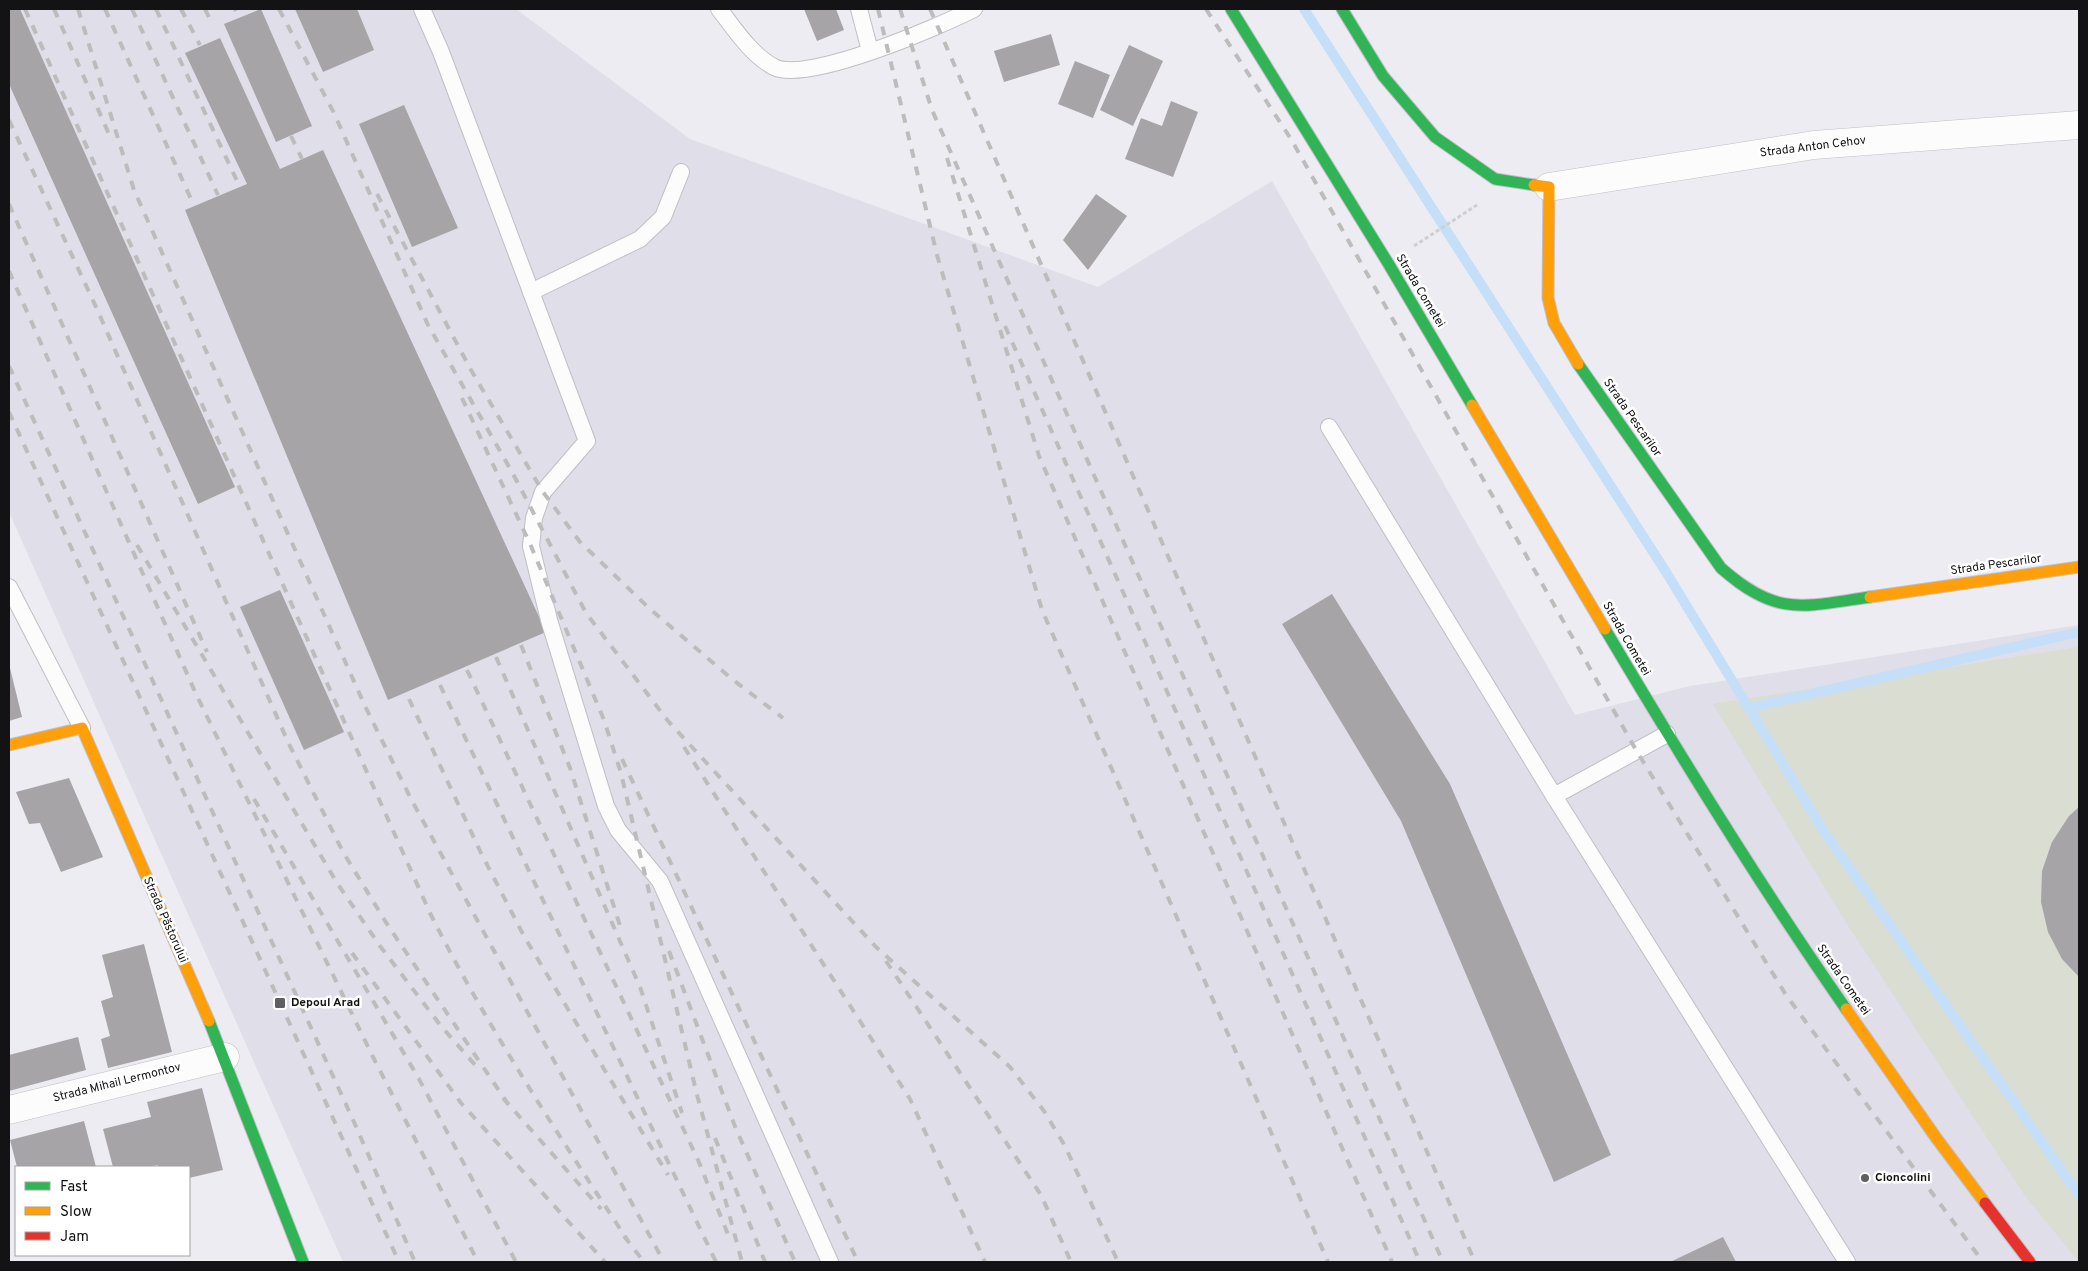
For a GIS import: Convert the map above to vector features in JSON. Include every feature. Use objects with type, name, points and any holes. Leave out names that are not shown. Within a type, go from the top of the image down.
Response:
[{"type":"street","name":"Strada Cometei","points":[[1231,9],[1388,263],[1667,734],[1795,936],[1937,1139],[2030,1262]]},
{"type":"street","points":[[1342,9],[1383,76],[1435,137],[1495,179],[1549,187]]},
{"type":"street","name":"Strada Anton Cehov","points":[[1549,187],[1814,145],[2079,125]]},
{"type":"street","name":"Strada Pescarilor","points":[[1549,187],[1548,298],[1554,322],[1567,349],[1721,568],[1745,589],[1774,602],[1798,607],[2079,567]]},
{"type":"street","points":[[9,745],[82,728]]},
{"type":"street","name":"Strada Păstorului","points":[[82,728],[225,1057],[302,1262]]},
{"type":"street","name":"Strada Mihail Lermontov","points":[[9,1110],[225,1057]]},
{"type":"lane","points":[[422,9],[441,52],[587,442],[543,492],[534,518],[531,546],[549,620],[606,806],[618,830],[660,881],[830,1262]]},
{"type":"lane","points":[[719,9],[749,47],[775,68],[801,70],[911,38],[974,9]]},
{"type":"lane","points":[[859,9],[870,51]]},
{"type":"lane","points":[[531,292],[640,238],[663,218],[681,172]]},
{"type":"lane","points":[[1329,427],[1554,796],[1847,1262]]},
{"type":"lane","name":"Strada Păstorului","points":[[9,587],[82,728]]},
{"type":"lane","points":[[1554,796],[1667,734]]},
{"type":"path","points":[[1425,239],[1474,207]]},
{"type":"shaded area","points":[[9,9],[516,9],[690,139],[1098,287],[1272,181],[1575,715],[1690,686],[2079,625],[2079,1262],[343,1262],[9,512]]},
{"type":"shaded area","points":[[2079,647],[2079,1262],[2025,1196],[1847,924],[1713,704]]},
{"type":"building","points":[[9,9],[20,9],[235,487],[198,504],[9,84]]},
{"type":"building","points":[[261,9],[312,126],[276,142],[224,24]]},
{"type":"building","points":[[295,9],[357,9],[374,50],[323,72]]},
{"type":"building","points":[[804,9],[836,9],[844,30],[817,41]]},
{"type":"building","points":[[1051,34],[1060,65],[1004,82],[994,51]]},
{"type":"building","points":[[220,38],[280,169],[323,150],[546,632],[388,700],[185,210],[247,184],[185,53]]},
{"type":"building","points":[[1129,45],[1163,61],[1133,126],[1100,110]]},
{"type":"building","points":[[1075,61],[1110,75],[1093,118],[1058,104]]},
{"type":"building","points":[[1171,101],[1198,112],[1173,177],[1125,159],[1141,118],[1162,126]]},
{"type":"building","points":[[404,105],[458,228],[412,247],[359,124]]},
{"type":"building","points":[[1096,194],[1127,216],[1088,270],[1063,240]]},
{"type":"building","points":[[280,590],[344,732],[304,750],[240,607]]},
{"type":"building","points":[[1332,594],[1450,784],[1611,1155],[1554,1182],[1401,821],[1282,624]]},
{"type":"building","points":[[9,664],[22,717],[9,721]]},
{"type":"building","points":[[69,778],[103,857],[61,872],[40,823],[29,824],[16,792]]},
{"type":"building","points":[[2079,807],[2079,977],[2062,959],[2048,932],[2041,902],[2042,871],[2052,842],[2069,816]]},
{"type":"building","points":[[144,944],[172,1052],[108,1068],[101,1039],[110,1036],[101,1001],[113,997],[102,955]]},
{"type":"building","points":[[78,1037],[86,1070],[9,1091],[9,1055]]},
{"type":"building","points":[[202,1088],[223,1170],[190,1178],[190,1166],[113,1166],[103,1129],[151,1117],[147,1102]]},
{"type":"building","points":[[84,1121],[96,1166],[17,1166],[10,1140]]},
{"type":"building","points":[[1723,1237],[1736,1262],[1670,1262]]},
{"type":"waterway","points":[[1304,9],[1666,572],[1823,830],[2079,1195]]},
{"type":"waterway","points":[[1749,708],[2079,632]]},
{"type":"railway","points":[[25,9],[430,913],[499,1039],[628,1241]]},
{"type":"railway","points":[[54,9],[112,141]]},
{"type":"railway","points":[[78,9],[134,190],[365,706],[411,799],[664,1262]]},
{"type":"railway","points":[[105,9],[191,199]]},
{"type":"railway","points":[[132,9],[218,195]]},
{"type":"railway","points":[[156,9],[239,185]]},
{"type":"railway","points":[[181,9],[200,45]]},
{"type":"railway","points":[[205,9],[212,24]]},
{"type":"railway","points":[[279,9],[334,113],[428,325],[512,472],[586,613],[668,721],[876,947],[1010,1067],[1044,1111],[1065,1146],[1118,1262]]},
{"type":"railway","points":[[878,9],[937,255],[1042,610],[1328,1262]]},
{"type":"railway","points":[[900,9],[932,110],[1443,1262]]},
{"type":"railway","points":[[930,9],[1475,1262]]},
{"type":"railway","points":[[1206,9],[1291,139],[1636,750],[1786,995],[1983,1262]]},
{"type":"railway","points":[[9,120],[96,307],[288,742],[343,852],[387,924],[508,1104]]},
{"type":"railway","points":[[291,136],[302,159]]},
{"type":"railway","points":[[947,158],[1039,456],[1392,1262]]},
{"type":"railway","points":[[377,194],[471,370],[543,492],[580,542],[650,609],[732,679],[783,718]]},
{"type":"railway","points":[[9,204],[207,652]]},
{"type":"railway","points":[[9,271],[196,694],[373,1057],[478,1262]]},
{"type":"railway","points":[[1005,326],[1420,1262]]},
{"type":"railway","points":[[9,366],[354,1122],[415,1262]]},
{"type":"railway","points":[[462,398],[531,546],[604,720],[621,773],[696,1091],[742,1262]]},
{"type":"railway","points":[[9,412],[399,1262]]},
{"type":"railway","points":[[137,545],[337,883],[380,946],[441,1026],[476,1066]]},
{"type":"railway","points":[[521,645],[570,768],[622,932]]},
{"type":"railway","points":[[496,657],[640,987],[682,1113]]},
{"type":"railway","points":[[467,670],[698,1160],[729,1237]]},
{"type":"railway","points":[[440,685],[716,1262]]},
{"type":"railway","points":[[409,699],[481,853],[525,938],[668,1175]]},
{"type":"railway","points":[[684,747],[910,1099],[985,1262]]},
{"type":"railway","points":[[622,759],[858,1262]]},
{"type":"railway","points":[[254,799],[419,1079],[516,1262]]},
{"type":"railway","points":[[669,951],[736,1129],[795,1262]]},
{"type":"railway","points":[[352,953],[461,1103],[605,1262]]},
{"type":"railway","points":[[886,961],[1041,1195],[1071,1262]]},
{"type":"railway","points":[[503,1098],[601,1209]]},
{"type":"railway","points":[[715,1138],[765,1262]]},
{"type":"railway","points":[[624,1236],[644,1262]]},
{"type":"traffic: fast","points":[[1231,9],[1388,263],[1472,405]]},
{"type":"traffic: fast","points":[[1342,9],[1383,76],[1435,137],[1495,179],[1534,185]]},
{"type":"traffic: fast","points":[[1578,364],[1721,568],[1741,584],[1758,595],[1791,605],[1825,604],[1870,597]]},
{"type":"traffic: fast","points":[[1605,629],[1722,822],[1846,1009]]},
{"type":"traffic: fast","points":[[209,1021],[303,1262]]},
{"type":"traffic: slow","points":[[1534,185],[1549,187],[1548,298],[1554,323],[1578,364]]},
{"type":"traffic: slow","points":[[1472,405],[1605,629]]},
{"type":"traffic: slow","points":[[1870,597],[2079,567]]},
{"type":"traffic: slow","points":[[9,745],[82,728],[209,1021]]},
{"type":"traffic: slow","points":[[1846,1009],[1937,1139],[1985,1203]]},
{"type":"traffic: jam","points":[[1985,1203],[2030,1262]]},
{"type":"place","name":"Depoul Arad","points":[[280,1003]]},
{"type":"place","name":"Cioncolini","points":[[1865,1178]]}]
